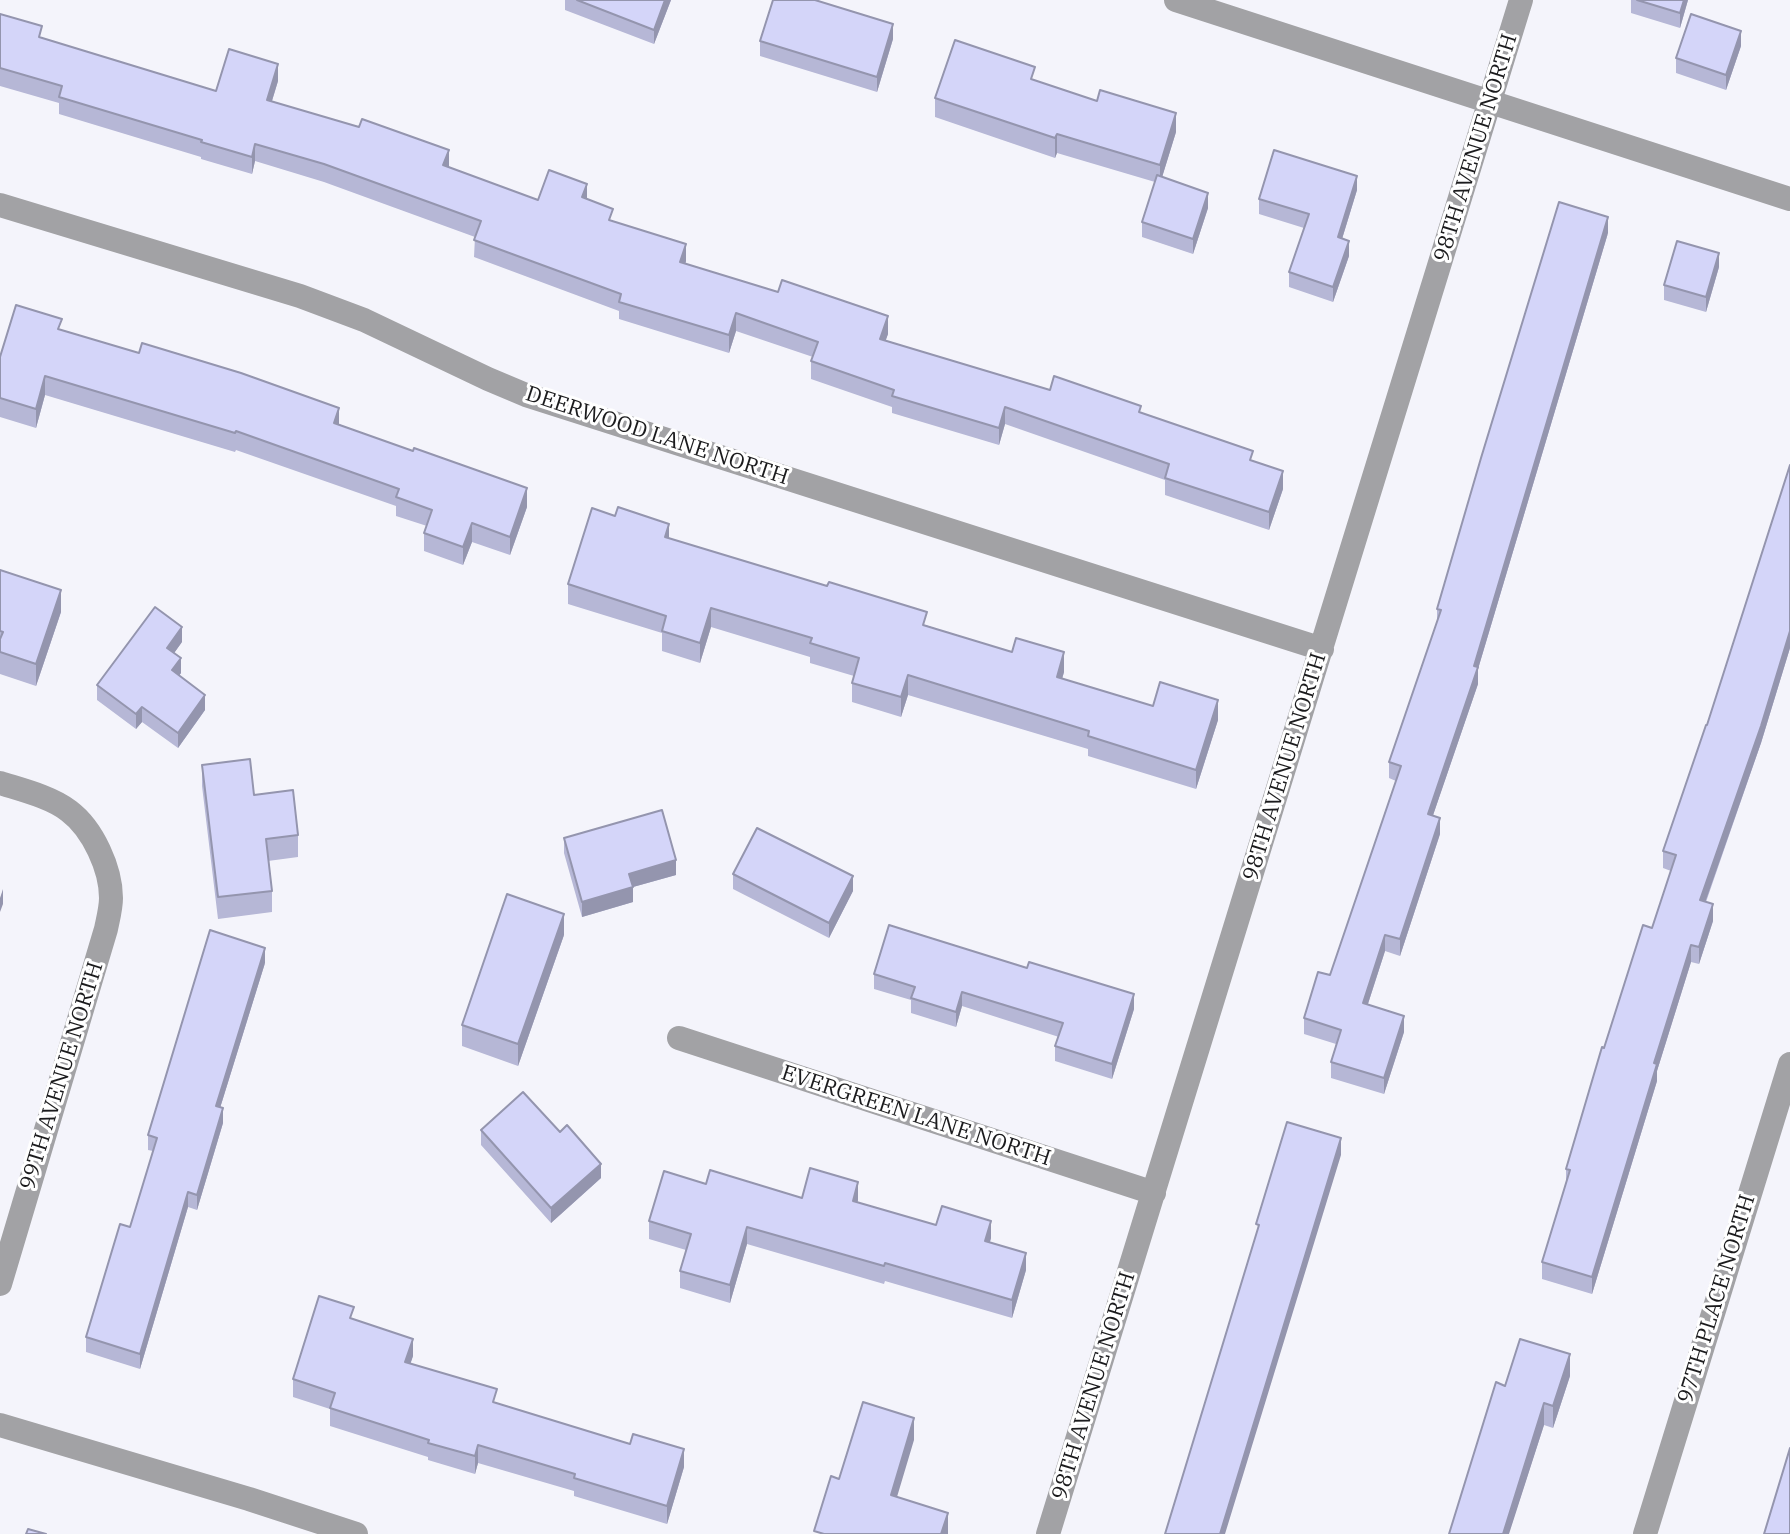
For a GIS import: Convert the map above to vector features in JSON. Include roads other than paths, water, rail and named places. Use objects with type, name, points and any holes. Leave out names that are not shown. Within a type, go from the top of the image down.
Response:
[{"type":"street","points":[[1176,0],[1790,199]]},
{"type":"street","name":"98TH AVENUE NORTH","points":[[1048,1534],[1521,0]]},
{"type":"street","name":"DEERWOOD LANE NORTH","points":[[0,205],[300,296],[364,320],[526,395],[1322,649]]},
{"type":"street","name":"99TH AVENUE NORTH","points":[[0,783],[39,795],[69,810],[92,836],[105,867],[111,898],[106,929],[0,1284]]},
{"type":"street","name":"EVERGREEN LANE NORTH","points":[[679,1038],[1154,1193]]},
{"type":"street","name":"97TH PLACE NORTH","points":[[1645,1534],[1790,1064]]},
{"type":"street","points":[[0,1425],[356,1534]]}]
